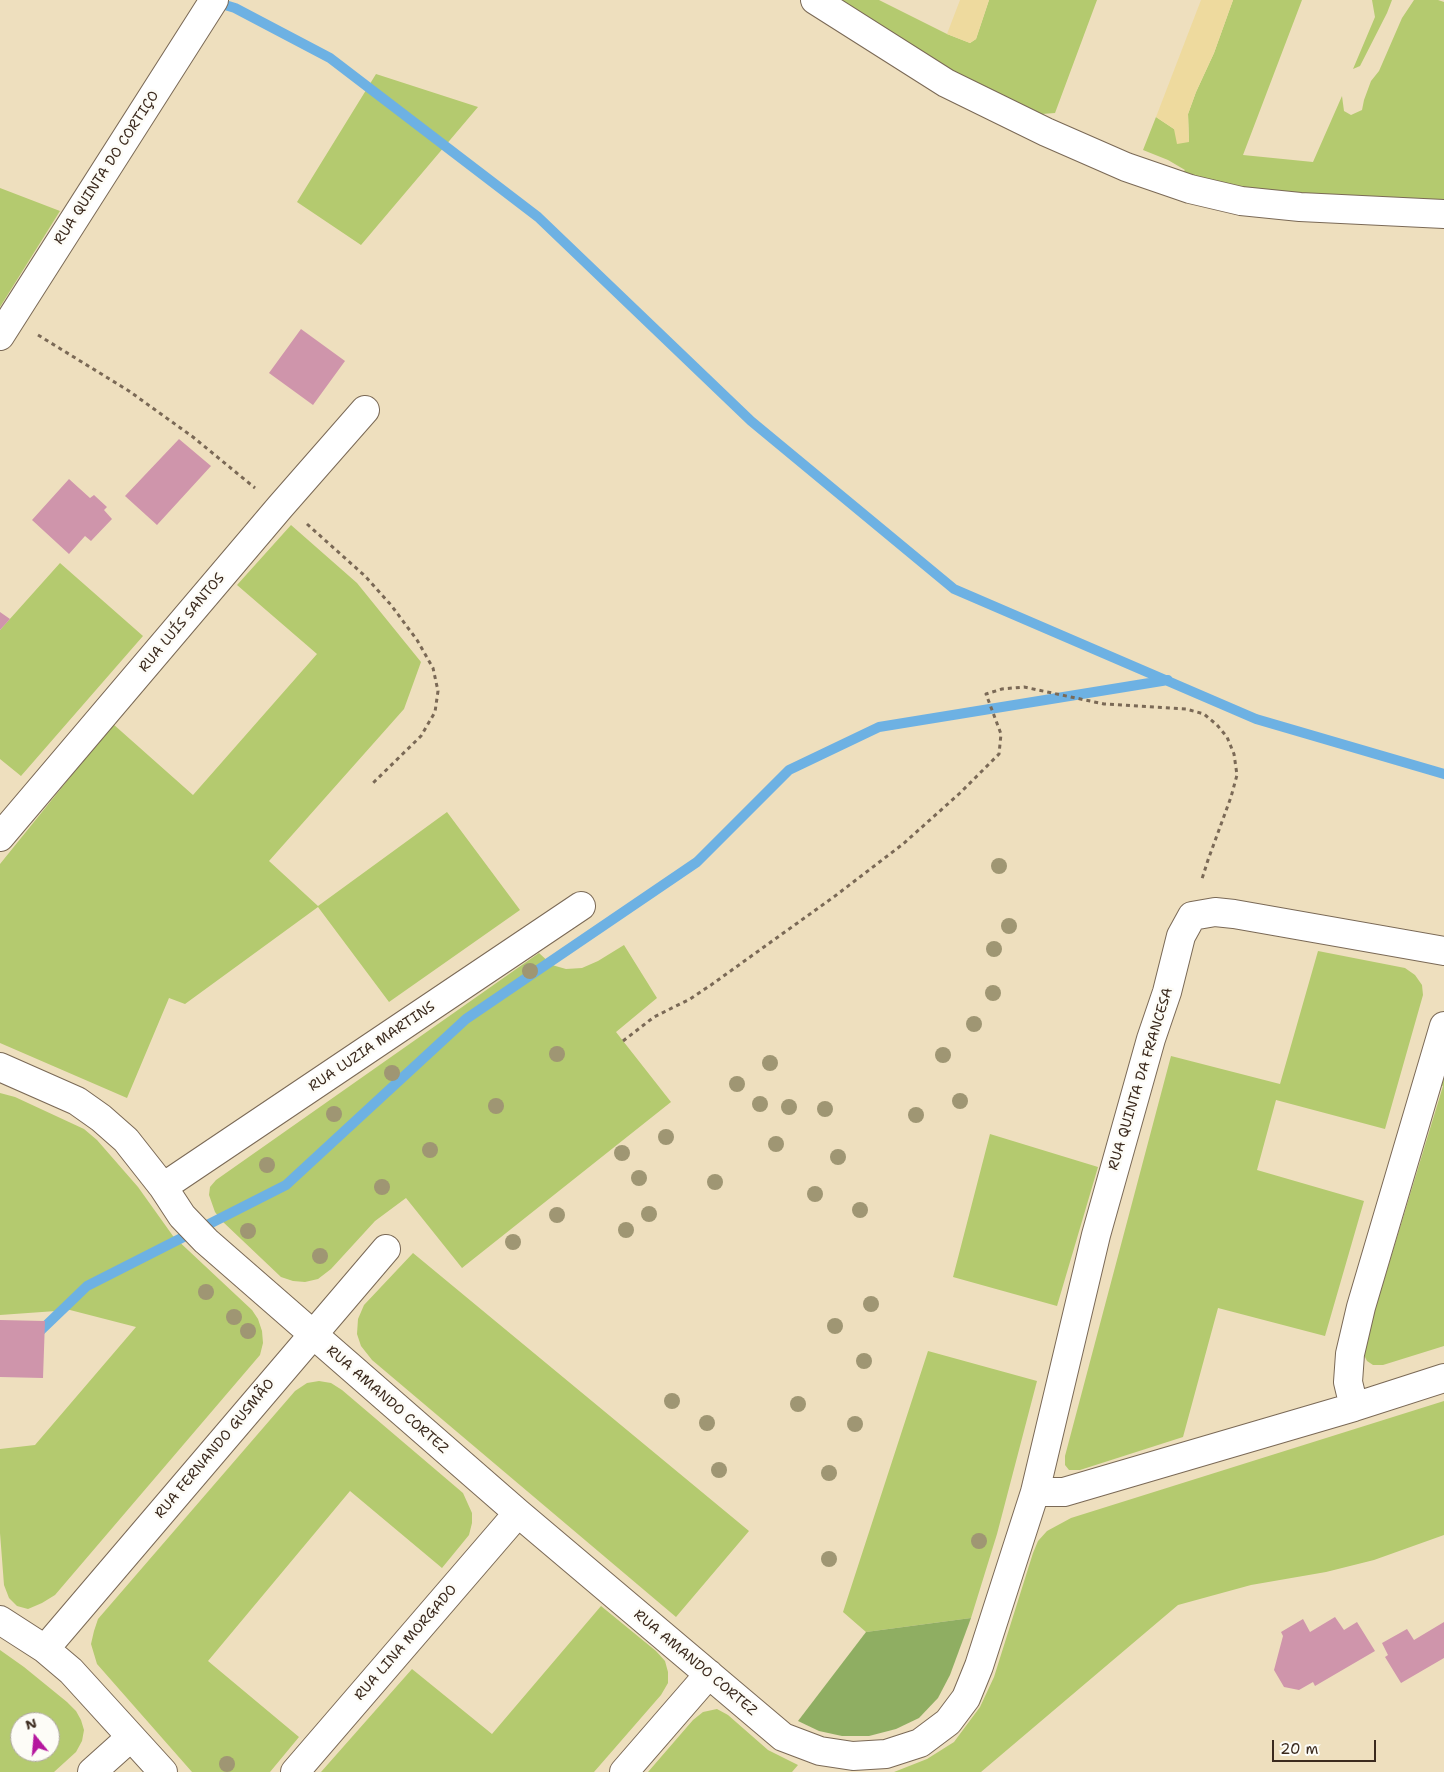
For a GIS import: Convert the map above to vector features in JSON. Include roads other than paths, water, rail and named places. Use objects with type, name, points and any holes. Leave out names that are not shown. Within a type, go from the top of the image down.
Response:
[{"type":"street","name":"RUA QUINTA DO CORTIÇO","points":[[0,336],[214,0]]},
{"type":"street","points":[[815,0],[946,83],[1046,132],[1126,167],[1190,189],[1241,201],[1300,208],[1444,214]]},
{"type":"street","name":"RUA LUÍS SANTOS","points":[[0,837],[280,507],[365,410]]},
{"type":"street","name":"RUA LUZIA MARTINS","points":[[163,1188],[581,906]]},
{"type":"street","name":"RUA QUINTA DA FRANCESA","points":[[1024,1526],[1035,1492],[1096,1235],[1151,1039],[1167,992],[1181,936],[1192,916],[1214,912],[1234,914],[1444,952]]},
{"type":"street","points":[[1354,1406],[1348,1382],[1350,1354],[1361,1307],[1444,1026]]},
{"type":"street","name":"RUA AMANDO CORTEZ","points":[[0,1066],[76,1101],[101,1118],[126,1140],[182,1216],[206,1241],[518,1513],[783,1737],[820,1751],[853,1756],[886,1754],[920,1743],[948,1722],[966,1698],[979,1666],[1024,1526]]},
{"type":"street","name":"RUA FERNANDO GUSMÃO","points":[[45,1649],[386,1249]]},
{"type":"street","points":[[1035,1492],[1064,1492],[1444,1378]]},
{"type":"street","name":"RUA LINA MORGADO","points":[[295,1772],[518,1513]]},
{"type":"street","points":[[0,1620],[45,1649],[71,1672],[163,1772]]},
{"type":"street","points":[[624,1772],[709,1674]]},
{"type":"street","points":[[92,1772],[131,1737]]},
{"type":"waterway","points":[[215,2],[235,8],[330,58],[538,217],[751,421],[954,589],[1256,719],[1444,774]]},
{"type":"waterway","points":[[36,1335],[87,1286],[286,1185],[466,1019],[697,862],[789,770],[879,727],[1168,680]]}]
